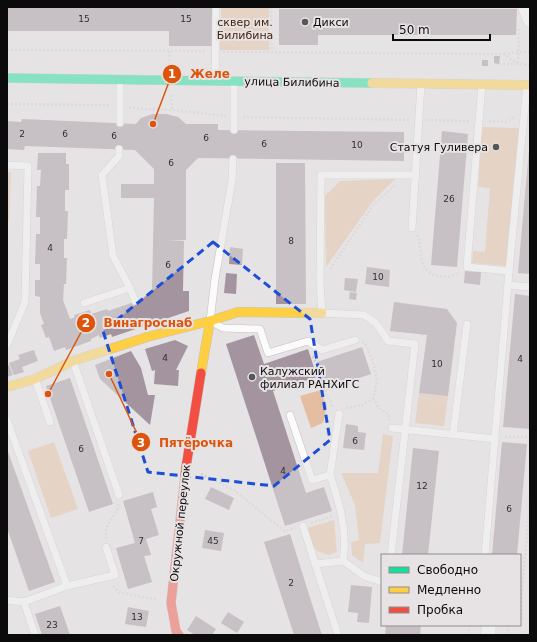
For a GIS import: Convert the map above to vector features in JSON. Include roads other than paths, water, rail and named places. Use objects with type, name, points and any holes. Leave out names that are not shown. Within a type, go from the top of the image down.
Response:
[{"type":"street","points":[[525,7],[525,21]]},
{"type":"street","name":"улица Билибина","points":[[7,78],[120,81],[528,85]]},
{"type":"street","points":[[7,387],[34,379],[73,361],[147,334],[210,321],[238,312],[322,313]]},
{"type":"street","name":"Окружной переулок","points":[[178,633],[171,603],[186,467],[210,321]]},
{"type":"lane","points":[[215,81],[216,7]]},
{"type":"lane","points":[[120,81],[120,123]]},
{"type":"lane","points":[[234,81],[234,130]]},
{"type":"lane","points":[[412,228],[421,84]]},
{"type":"lane","points":[[482,85],[467,267],[509,271]]},
{"type":"lane","points":[[485,554],[509,271],[524,111],[528,85]]},
{"type":"lane","points":[[120,149],[119,156],[102,175],[113,256],[130,288],[135,301]]},
{"type":"lane","points":[[233,159],[232,180],[210,321],[223,328],[260,329],[268,353],[308,340],[322,350],[355,340]]},
{"type":"lane","points":[[7,166],[28,166],[25,302],[7,345]]},
{"type":"lane","points":[[391,554],[404,429],[415,344],[388,341],[376,323],[364,315],[322,313],[320,282],[321,175],[416,175]]},
{"type":"lane","points":[[508,285],[530,287]]},
{"type":"lane","points":[[84,303],[130,288]]},
{"type":"lane","points":[[452,435],[467,324]]},
{"type":"lane","points":[[73,361],[119,495]]},
{"type":"lane","points":[[34,379],[50,422]]},
{"type":"lane","points":[[339,414],[330,474],[342,514],[345,552],[343,561]]},
{"type":"lane","points":[[290,415],[312,480],[330,474]]},
{"type":"lane","points":[[7,420],[67,586]]},
{"type":"lane","points":[[392,428],[495,439]]},
{"type":"lane","points":[[302,526],[338,635]]},
{"type":"lane","points":[[7,600],[24,602],[67,586],[115,575],[106,547]]},
{"type":"lane","points":[[315,564],[343,561],[364,576],[381,582]]},
{"type":"lane","points":[[24,602],[35,635]]},
{"type":"place","name":"Дикси","points":[[305,22]]},
{"type":"place","name":"Желе","points":[[153,124]]},
{"type":"place","name":"Статуя Гуливера","points":[[496,147]]},
{"type":"place","name":"Пятёрочка","points":[[109,374]]},
{"type":"place","name":"Калужский филиал РАНХиГС","points":[[252,377]]},
{"type":"place","name":"Винагроснаб","points":[[48,394]]},
{"type":"park label","name":"сквер им. Билибина","points":[[245,28]]}]
